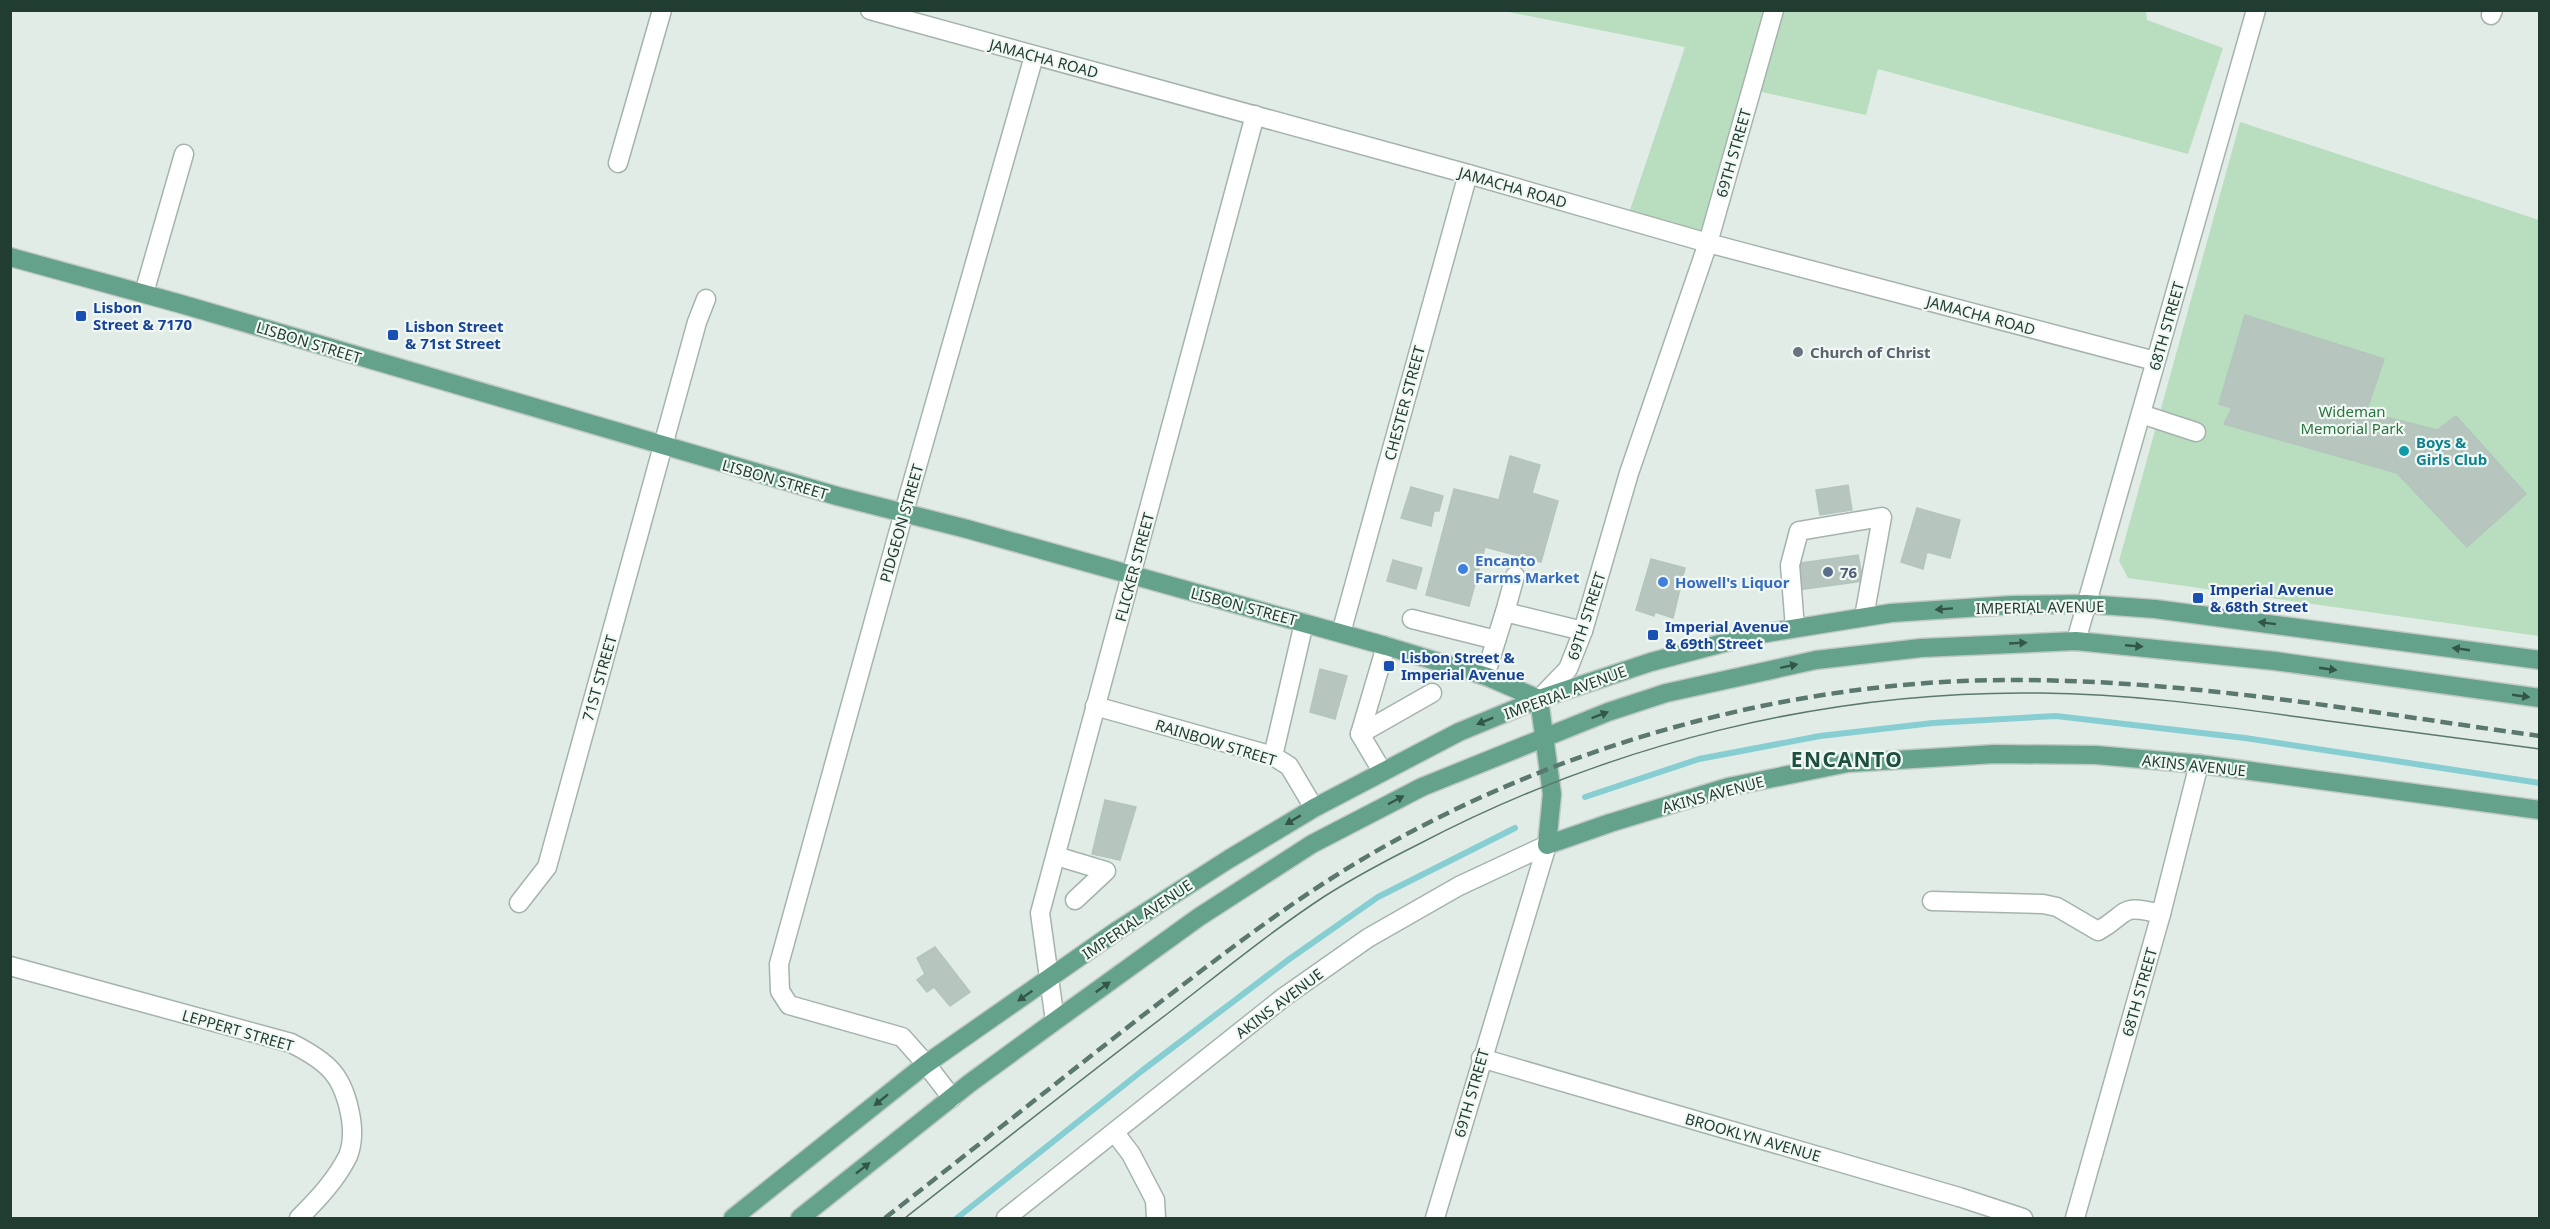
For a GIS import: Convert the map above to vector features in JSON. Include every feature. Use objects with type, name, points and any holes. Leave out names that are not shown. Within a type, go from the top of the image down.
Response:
[{"type":"main road","name":"LISBON STREET","points":[[10,257],[144,293],[837,496],[1386,646],[1485,676],[1539,699]]},
{"type":"main road","name":"IMPERIAL AVENUE","points":[[733,1218],[926,1064],[1118,930],[1314,808],[1459,732],[1539,699],[1652,662],[1754,635],[1864,617],[2012,605],[2086,604],[2155,609],[2540,660]]},
{"type":"main road","points":[[800,1218],[952,1098],[1055,1021],[1199,917],[1312,844],[1422,787],[1546,736],[1666,693],[1816,660],[1922,648],[2076,641],[2275,661],[2540,698]]},
{"type":"main road","name":"69TH STREET","points":[[1539,699],[1546,736],[1552,794],[1547,845]]},
{"type":"main road","name":"AKINS AVENUE","points":[[1547,845],[1728,787],[1848,763],[1995,754],[2096,755],[2199,764],[2540,810]]},
{"type":"street","points":[[618,163],[662,10]]},
{"type":"street","name":"JAMACHA ROAD","points":[[870,10],[1468,174],[1708,243],[2155,361]]},
{"type":"street","name":"69TH STREET","points":[[1539,699],[1568,669],[1583,632],[1629,473],[1708,243],[1774,10]]},
{"type":"street","name":"68TH STREET","points":[[2076,641],[2256,10]]},
{"type":"street","name":"PIDGEON STREET","points":[[926,1064],[902,1037],[789,1005],[780,991],[778,964],[1034,56]]},
{"type":"street","name":"FLICKER STREET","points":[[1055,1021],[1040,914],[1255,115]]},
{"type":"street","points":[[144,293],[184,154]]},
{"type":"street","name":"CHESTER STREET","points":[[1341,633],[1468,174]]},
{"type":"street","name":"71ST STREET","points":[[519,903],[538,882],[547,867],[697,322],[706,299]]},
{"type":"street","points":[[2141,414],[2196,432]]},
{"type":"street","points":[[1795,628],[1790,566],[1799,531],[1882,517],[1864,617]]},
{"type":"street","points":[[1485,676],[1515,576]]},
{"type":"street","points":[[1505,612],[1583,632]]},
{"type":"street","points":[[1412,619],[1496,640]]},
{"type":"street","points":[[1273,756],[1304,623]]},
{"type":"street","points":[[1382,771],[1360,734],[1386,646]]},
{"type":"street","points":[[1360,734],[1432,693]]},
{"type":"street","name":"RAINBOW STREET","points":[[1095,706],[1273,756],[1289,766],[1314,808]]},
{"type":"street","name":"68TH STREET","points":[[2075,1218],[2161,914],[2199,764]]},
{"type":"street","name":"69TH STREET","points":[[1435,1218],[1481,1058],[1547,845]]},
{"type":"street","name":"AKINS AVENUE","points":[[1010,1217],[1284,998],[1368,938],[1459,886],[1547,845]]},
{"type":"street","points":[[1056,856],[1106,871],[1075,900]]},
{"type":"street","points":[[1932,901],[2043,904],[2057,907],[2098,931],[2117,916],[2131,909],[2161,914]]},
{"type":"street","name":"LEPPERT STREET","points":[[10,966],[291,1043],[317,1056],[338,1078],[347,1095],[353,1136],[348,1155],[326,1191],[300,1218]]},
{"type":"street","name":"BROOKLYN AVENUE","points":[[1481,1058],[1959,1197],[2023,1218]]},
{"type":"street","points":[[926,1064],[952,1098]]},
{"type":"street","points":[[1114,1133],[1131,1154],[1155,1200],[1156,1218]]},
{"type":"green space","points":[[1504,11],[2146,11],[2147,20],[2223,48],[2188,154],[1878,69],[1866,115],[1744,88],[1708,243],[1627,219],[1685,47]]},
{"type":"green space","name":"Wideman Memorial Park","points":[[2240,122],[2539,220],[2539,636],[2128,578],[2119,561]]},
{"type":"building","name":"Boys & Girls Club","points":[[2245,315],[2384,359],[2366,412],[2437,430],[2456,416],[2526,494],[2467,547],[2397,473],[2224,424],[2232,408],[2219,404]]},
{"type":"building","points":[[1510,456],[1540,465],[1532,493],[1558,501],[1541,562],[1485,547],[1469,606],[1426,595],[1454,489],[1499,500]]},
{"type":"building","points":[[1848,485],[1852,510],[1820,515],[1816,490]]},
{"type":"building","points":[[1411,487],[1443,496],[1439,511],[1434,511],[1431,526],[1401,518]]},
{"type":"building","points":[[1917,508],[1960,520],[1950,558],[1927,552],[1923,569],[1901,562]]},
{"type":"building","points":[[1858,555],[1863,581],[1798,590],[1794,564]]},
{"type":"building","name":"Howell's Liquor","points":[[1651,559],[1685,568],[1673,618],[1655,612],[1654,616],[1636,610]]},
{"type":"building","points":[[1393,560],[1422,568],[1416,589],[1387,581]]},
{"type":"building","points":[[1320,669],[1347,676],[1335,719],[1310,712]]},
{"type":"building","points":[[1105,800],[1136,807],[1120,860],[1092,854]]},
{"type":"building","points":[[935,947],[970,992],[950,1006],[934,987],[927,992],[917,980],[925,974],[917,958]]},
{"type":"waterway","points":[[1585,797],[1699,759],[1820,736],[1933,723],[2056,716],[2245,738],[2540,783]]},
{"type":"waterway","points":[[957,1218],[1143,1070],[1288,960],[1378,897],[1515,828]]},
{"type":"tram line","points":[[905,1218],[1284,924],[1325,896],[1395,856],[1492,809],[1566,778],[1643,751],[1720,730],[1799,713],[1879,701],[1959,695],[2040,693],[2106,695],[2202,704],[2540,749]]},
{"type":"railway","points":[[885,1218],[1142,1016],[1318,887],[1396,840],[1478,799],[1563,763],[1652,734],[1742,710],[1833,693],[1925,683],[2015,680],[2081,681],[2213,691],[2540,736]]},
{"type":"place","name":"Lisbon Street & 7170","points":[[81,316]]},
{"type":"place","name":"Lisbon Street & 71st Street","points":[[393,335]]},
{"type":"place","name":"Church of Christ","points":[[1798,352]]},
{"type":"place","name":"Boys & Girls Club","points":[[2404,451]]},
{"type":"place","name":"Encanto Farms Market","points":[[1463,569]]},
{"type":"place","name":"76","points":[[1828,572]]},
{"type":"place","name":"Howell's Liquor","points":[[1663,582]]},
{"type":"place","name":"Imperial Avenue & 68th Street","points":[[2198,598]]},
{"type":"place","name":"Imperial Avenue & 69th Street","points":[[1653,635]]},
{"type":"place","name":"Lisbon Street & Imperial Avenue","points":[[1389,666]]},
{"type":"district","name":"ENCANTO","points":[[1847,759]]}]
